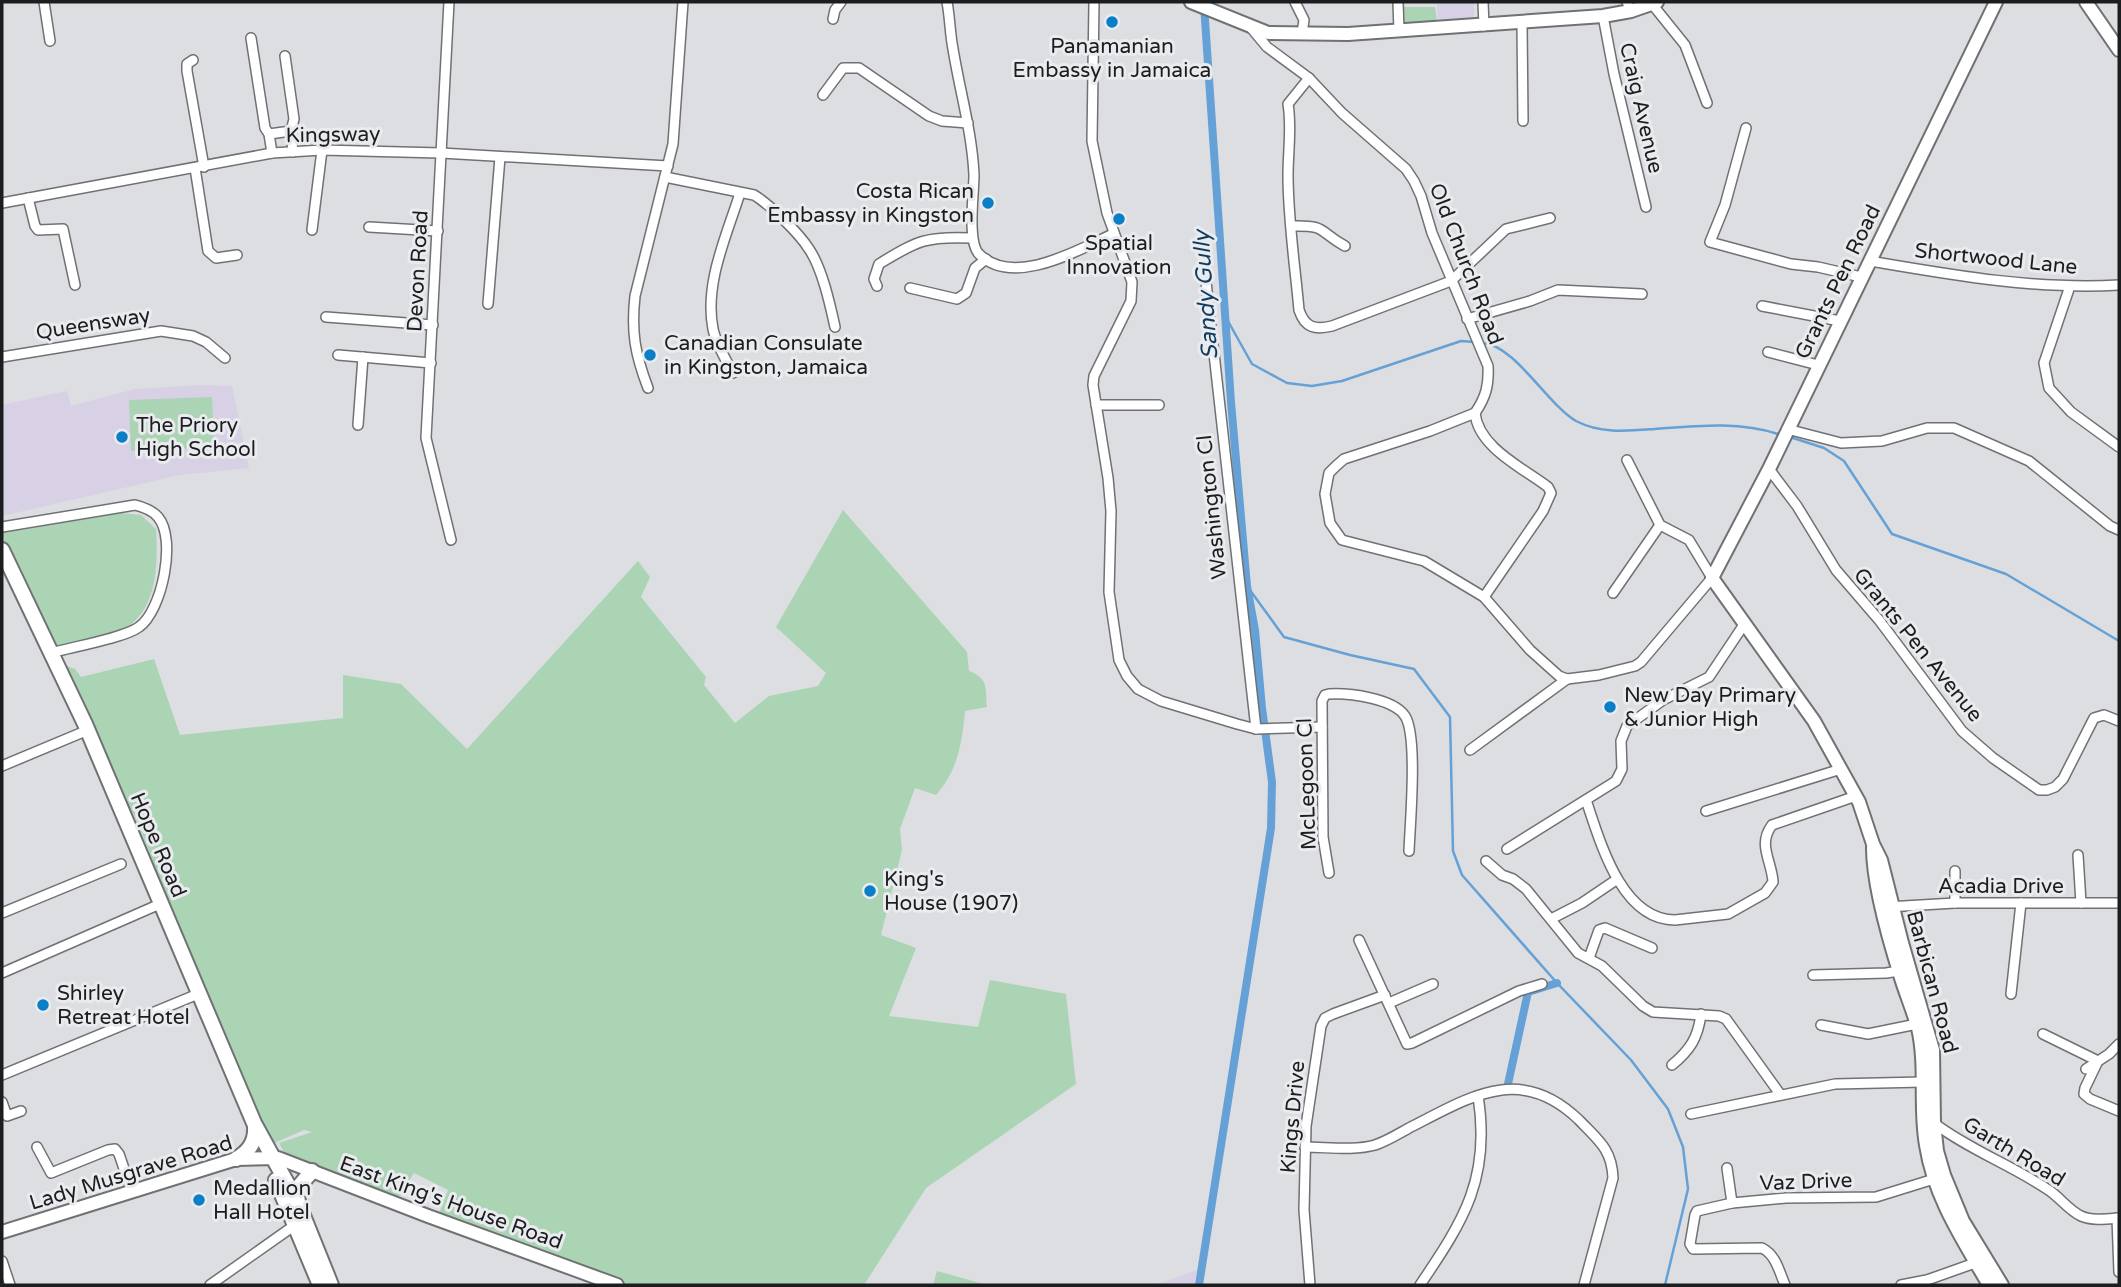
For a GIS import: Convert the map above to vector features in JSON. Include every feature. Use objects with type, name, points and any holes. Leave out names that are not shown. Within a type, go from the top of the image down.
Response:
[{"type":"main road","points":[[1191,2],[1252,29],[1268,33],[1399,31],[1485,26],[1603,16],[1629,7],[1654,3]]},
{"type":"main road","name":"Grants Pen Road","points":[[1712,578],[1769,469],[1996,2]]},
{"type":"main road","points":[[2085,2],[2119,50]]},
{"type":"main road","name":"Hope Road","points":[[2,550],[88,730],[254,1123],[298,1203],[331,1285]]},
{"type":"main road","name":"Barbican Road","points":[[1712,578],[1814,721],[1856,796],[1873,844],[1873,865],[1933,1050],[1937,1151],[1954,1202],[2002,1285]]},
{"type":"main road","name":"Barbican Road","points":[[1887,907],[1899,971],[1917,1024],[1923,1062],[1923,1126],[1934,1179],[1945,1206],[1989,1285]]},
{"type":"main road","points":[[236,1159],[250,1148],[254,1140],[254,1123]]},
{"type":"main road","name":"Hope Road","points":[[272,1158],[276,1181],[320,1285]]},
{"type":"main road","name":"Lady Musgrave Road","points":[[2,1231],[236,1159],[272,1158]]},
{"type":"main road","name":"East King's House Road","points":[[272,1158],[285,1160],[617,1285]]},
{"type":"main road","points":[[298,1203],[296,1190],[312,1171]]},
{"type":"street","points":[[44,2],[50,41]]},
{"type":"street","name":"Devon Road","points":[[449,2],[426,438],[451,540]]},
{"type":"street","points":[[648,388],[634,345],[635,296],[674,132],[683,2]]},
{"type":"street","points":[[833,19],[841,2]]},
{"type":"street","points":[[947,2],[968,123],[974,174],[972,238],[977,252],[986,259],[1011,267],[1026,268],[1040,265],[1113,234]]},
{"type":"street","points":[[1094,2],[1091,131],[1113,234],[1132,282],[1131,300],[1094,376],[1093,394],[1111,511],[1109,592],[1113,630],[1122,667],[1138,689],[1161,701],[1256,729],[1322,727]]},
{"type":"street","points":[[1295,2],[1304,20],[1302,33]]},
{"type":"street","points":[[1398,2],[1399,31]]},
{"type":"street","points":[[1483,2],[1485,26]]},
{"type":"street","points":[[1654,3],[1685,45],[1707,103]]},
{"type":"street","name":"Craig Avenue","points":[[1603,16],[1646,206]]},
{"type":"street","points":[[1522,23],[1523,121]]},
{"type":"street","name":"Old Church Road","points":[[1252,29],[1267,47],[1309,78],[1342,113],[1410,175],[1422,196],[1432,233],[1488,366],[1488,388],[1475,413]]},
{"type":"street","points":[[251,38],[265,128],[269,134],[272,153]]},
{"type":"street","points":[[285,56],[294,119],[290,131],[293,152]]},
{"type":"street","points":[[192,60],[187,64],[187,71],[208,251],[216,258],[237,255]]},
{"type":"street","points":[[823,96],[843,68],[859,68],[929,116],[942,121],[968,123]]},
{"type":"street","points":[[1309,78],[1288,104],[1291,136],[1288,174],[1299,310],[1307,326],[1332,326],[1451,281],[1506,229],[1550,218]]},
{"type":"street","points":[[1746,128],[1725,205],[1710,242],[1791,264],[1861,277]]},
{"type":"street","points":[[269,134],[290,131]]},
{"type":"street","points":[[312,230],[322,150]]},
{"type":"street","name":"Kingsway","points":[[2,203],[272,153],[322,150],[441,153],[668,166]]},
{"type":"street","points":[[488,304],[500,157]]},
{"type":"street","points":[[665,177],[740,192],[763,201],[810,249],[835,327]]},
{"type":"street","points":[[733,373],[713,329],[712,296],[716,268],[740,192]]},
{"type":"street","points":[[28,198],[38,230],[63,229],[75,285]]},
{"type":"street","points":[[1292,226],[1313,225],[1345,246]]},
{"type":"street","points":[[369,227],[438,230]]},
{"type":"street","points":[[877,286],[874,279],[879,264],[902,250],[926,238],[972,238]]},
{"type":"street","points":[[910,288],[957,299],[966,293],[975,268],[986,259]]},
{"type":"street","name":"Shortwood Lane","points":[[1870,261],[1961,277],[2070,286],[2119,285]]},
{"type":"street","name":"Washington Cl","points":[[1206,282],[1256,729]]},
{"type":"street","points":[[2070,286],[2044,363],[2049,388],[2071,412],[2119,447]]},
{"type":"street","points":[[1467,318],[1530,301],[1558,290],[1642,294]]},
{"type":"street","points":[[1762,306],[1840,321]]},
{"type":"street","points":[[326,317],[433,325]]},
{"type":"street","name":"Queensway","points":[[2,357],[161,331],[192,336],[205,342],[225,358]]},
{"type":"street","points":[[1768,352],[1818,365]]},
{"type":"street","points":[[338,355],[431,363]]},
{"type":"street","points":[[358,425],[363,357]]},
{"type":"street","points":[[1096,405],[1159,405]]},
{"type":"street","points":[[1484,597],[1543,511],[1551,494],[1548,487],[1490,445],[1478,429],[1475,413],[1344,460],[1329,473],[1325,494],[1330,523],[1342,540],[1424,561],[1484,597],[1551,670],[1567,679]]},
{"type":"street","points":[[1787,429],[1841,443],[1882,441],[1927,428],[1954,428],[2029,461],[2110,526],[2119,530]]},
{"type":"street","points":[[1470,750],[1567,679],[1599,675],[1641,662],[1712,578],[1689,540],[1660,525],[1627,460]]},
{"type":"street","name":"Grants Pen Avenue","points":[[1769,469],[1797,506],[1836,570],[1879,620],[1962,731],[1993,758],[2039,790],[2047,790],[2063,779],[2094,718],[2104,715],[2119,721]]},
{"type":"street","points":[[2,527],[135,505],[154,513],[164,527],[167,551],[162,586],[146,621],[134,630],[51,653]]},
{"type":"street","points":[[1614,593],[1660,525]]},
{"type":"street","points":[[1507,849],[1606,788],[1620,775],[1621,736],[1627,726],[1663,700],[1709,677],[1745,623]]},
{"type":"street","name":"McLegoon Cl","points":[[1329,873],[1323,837],[1322,701],[1325,695],[1333,693],[1375,698],[1392,705],[1405,716],[1411,736],[1409,851]]},
{"type":"street","points":[[2,766],[88,730]]},
{"type":"street","points":[[1706,811],[1841,769]]},
{"type":"street","points":[[1586,800],[1603,852],[1616,880],[1649,913],[1667,920],[1728,914],[1765,892],[1773,883],[1764,849],[1764,840],[1772,825],[1856,796]]},
{"type":"street","points":[[2078,855],[2081,903]]},
{"type":"street","points":[[1486,861],[1502,875],[1526,889],[1578,953],[1602,966],[1648,1010],[1719,1016],[1726,1019],[1780,1094]]},
{"type":"street","points":[[2,913],[121,864]]},
{"type":"street","points":[[1955,871],[1955,903]]},
{"type":"street","points":[[1551,919],[1582,903],[1616,880]]},
{"type":"street","name":"Acadia Drive","points":[[1887,907],[1955,903],[2119,903]]},
{"type":"street","points":[[2011,993],[2021,903]]},
{"type":"street","points":[[2,973],[160,904]]},
{"type":"street","points":[[1589,958],[1599,930],[1605,928],[1652,948]]},
{"type":"street","points":[[1359,940],[1407,1044],[1412,1044],[1519,991],[1542,984]]},
{"type":"street","points":[[1813,975],[1886,974],[1899,971]]},
{"type":"street","name":"Kings Drive","points":[[1310,1285],[1304,1210],[1305,1147],[1313,1070],[1321,1026],[1325,1018],[1433,984]]},
{"type":"street","points":[[2,1075],[198,994]]},
{"type":"street","points":[[1672,1065],[1698,1037],[1701,1014]]},
{"type":"street","points":[[1821,1026],[1868,1034],[1917,1024]]},
{"type":"street","points":[[2043,1034],[2098,1061]]},
{"type":"street","points":[[2086,1069],[2119,1044]]},
{"type":"street","points":[[2098,1061],[2084,1094],[2119,1111]]},
{"type":"street","points":[[1691,1114],[1835,1084],[1923,1082]]},
{"type":"street","points":[[1305,1147],[1375,1145],[1465,1100],[1512,1088],[1529,1089],[1564,1106],[1605,1146],[1612,1164],[1613,1178],[1584,1285]]},
{"type":"street","points":[[1420,1285],[1455,1234],[1477,1180],[1483,1134],[1478,1096]]},
{"type":"street","points":[[2,1102],[8,1116],[21,1111]]},
{"type":"street","name":"Garth Road","points":[[1934,1122],[1947,1133],[2051,1191],[2083,1217],[2118,1218],[2119,1272]]},
{"type":"street","points":[[37,1147],[51,1172],[115,1149],[132,1192]]},
{"type":"street","points":[[1727,1168],[1732,1203]]},
{"type":"street","name":"Vaz Drive","points":[[1785,1285],[1769,1252],[1762,1248],[1694,1250],[1690,1244],[1692,1229],[1695,1215],[1700,1209],[1786,1198],[1876,1197],[1934,1179]]},
{"type":"street","points":[[210,1285],[295,1226]]},
{"type":"street","points":[[2,1261],[10,1285]]},
{"type":"street","points":[[1900,1285],[1927,1280],[1975,1263]]},
{"type":"shaded area","points":[[1437,2],[1474,2],[1474,15],[1471,21],[1438,25]]},
{"type":"shaded area","name":"The Priory High School","points":[[232,386],[249,468],[180,475],[2,516],[2,405],[67,391],[71,406],[135,389]]},
{"type":"shaded area","points":[[1197,1270],[1194,1285],[1147,1285],[1161,1283]]},
{"type":"green space","points":[[1402,7],[1435,7],[1437,22],[1402,23]]},
{"type":"green space","points":[[212,397],[214,447],[131,451],[129,400]]},
{"type":"green space","points":[[843,510],[967,652],[969,671],[980,677],[986,689],[987,707],[965,711],[954,766],[943,786],[936,795],[915,788],[900,829],[902,850],[881,935],[916,948],[889,1016],[978,1027],[990,980],[1066,994],[1076,1084],[926,1188],[864,1285],[628,1285],[438,1216],[448,1190],[414,1173],[399,1197],[287,1157],[279,1143],[312,1132],[304,1130],[272,1144],[148,868],[149,851],[134,815],[124,801],[64,665],[75,669],[81,677],[154,659],[180,735],[343,718],[343,675],[401,684],[467,749],[638,561],[650,577],[641,597],[706,677],[704,685],[735,723],[769,696],[818,686],[826,673],[776,627]]},
{"type":"green space","points":[[120,513],[141,515],[156,529],[156,570],[150,597],[137,619],[119,632],[64,649],[57,648],[2,533],[6,530],[22,530]]},
{"type":"green space","points":[[937,1271],[987,1285],[933,1285]]},
{"type":"waterway","name":"Sandy Gully","points":[[1199,1285],[1271,828],[1272,782],[1255,630],[1247,586],[1231,402],[1204,5]]},
{"type":"waterway","name":"Sandy Gully","points":[[1224,314],[1252,364],[1287,383],[1312,386],[1342,381],[1461,341],[1475,342]]},
{"type":"waterway","points":[[1482,343],[1506,353],[1565,413],[1585,425],[1625,431],[1732,426],[1778,434]]},
{"type":"waterway","points":[[1790,437],[1824,448],[1844,461],[1892,534],[2006,574],[2119,641]]},
{"type":"waterway","points":[[1247,586],[1284,637],[1414,669],[1450,717],[1453,851],[1462,875],[1557,983],[1631,1060],[1668,1109],[1683,1147],[1688,1189],[1665,1285]]},
{"type":"waterway","points":[[1508,1084],[1528,992],[1557,983]]},
{"type":"place","name":"Panamanian Embassy in Jamaica","points":[[1112,22]]},
{"type":"place","name":"Costa Rican Embassy in Kingston","points":[[988,203]]},
{"type":"place","name":"Spatial Innovation","points":[[1119,219]]},
{"type":"place","name":"Canadian Consulate in Kingston, Jamaica","points":[[650,355]]},
{"type":"place","name":"The Priory High School","points":[[122,437]]},
{"type":"place","name":"New Day Primary & Junior High","points":[[1610,707]]},
{"type":"place","name":"King's House (1907)","points":[[870,891]]},
{"type":"place","name":"Shirley Retreat Hotel","points":[[43,1005]]},
{"type":"place","name":"Medallion Hall Hotel","points":[[199,1200]]}]
